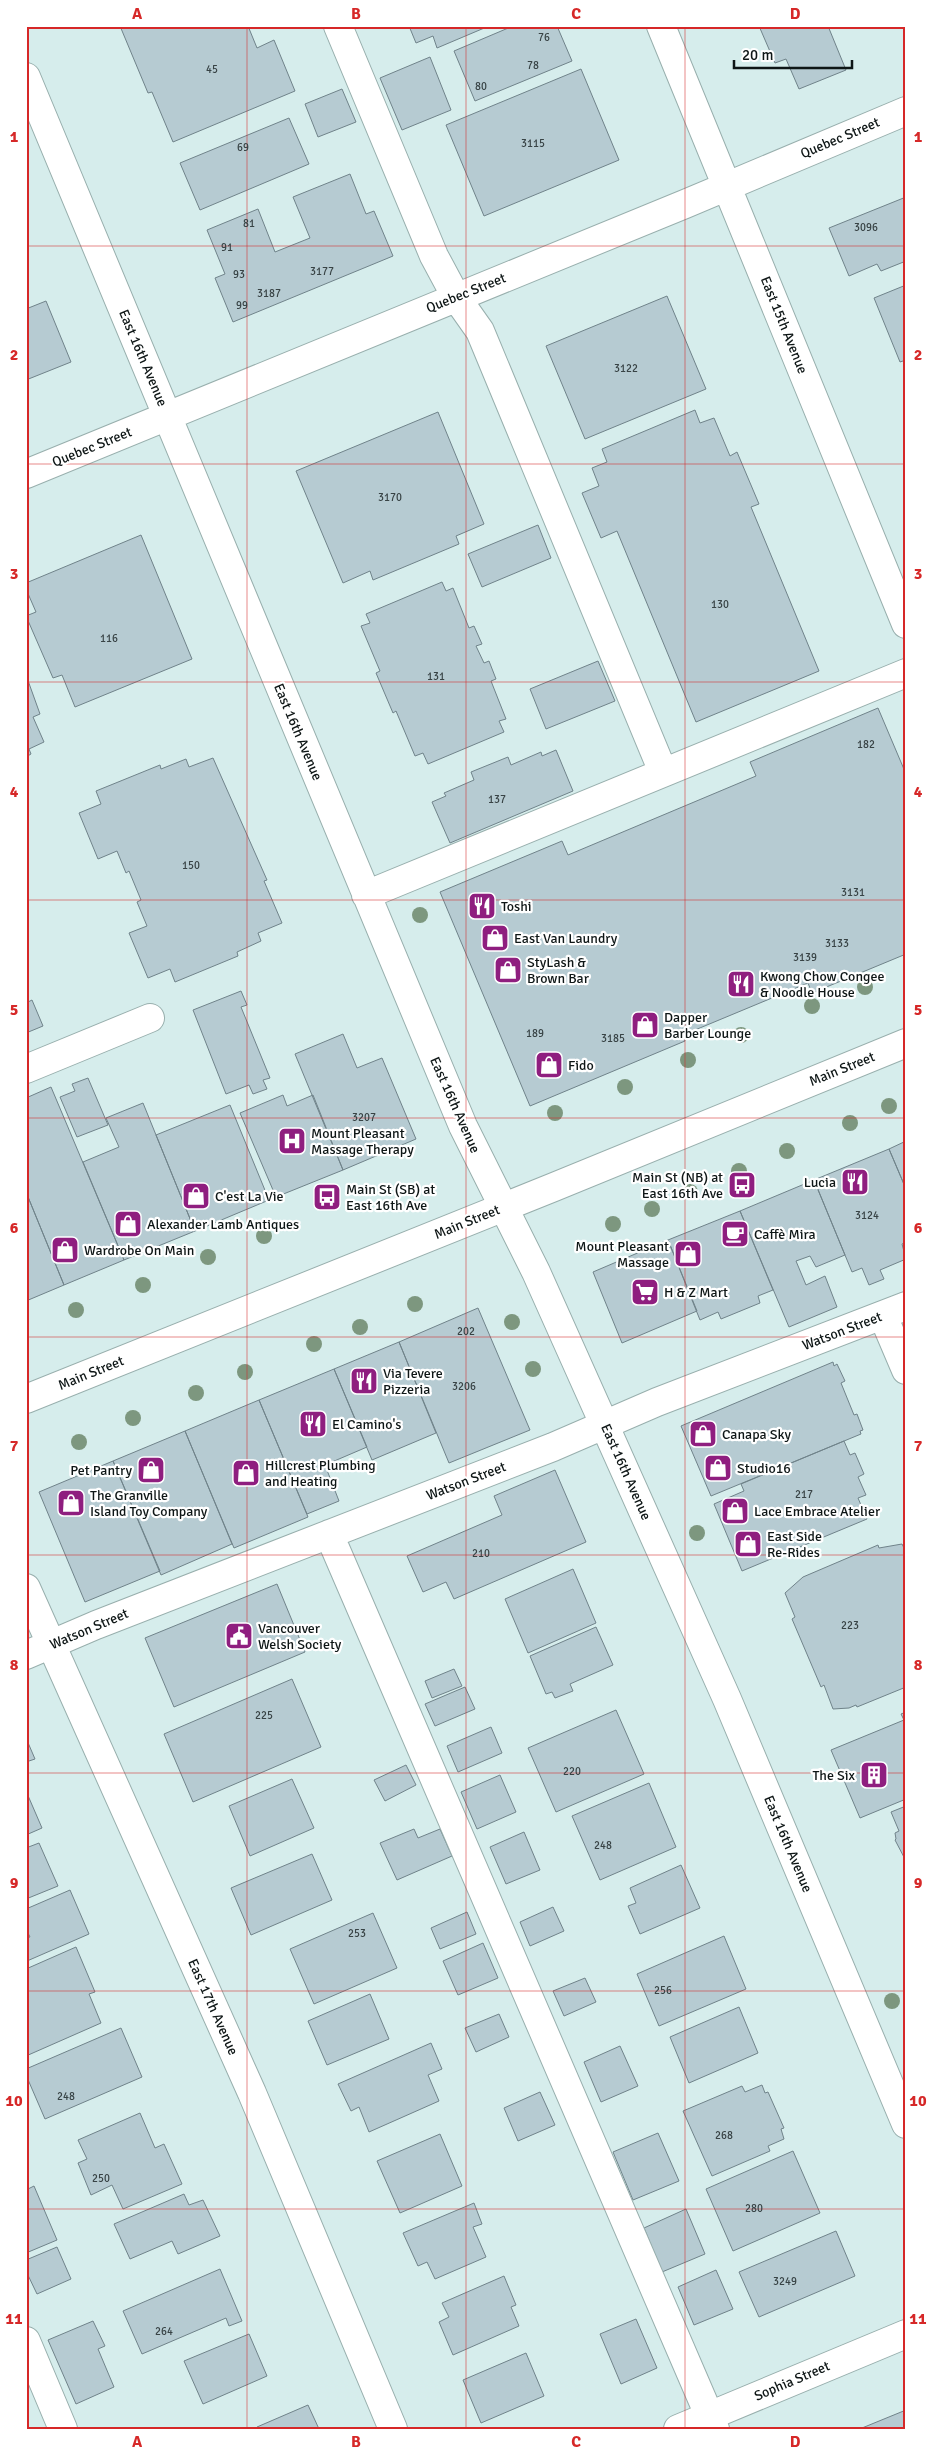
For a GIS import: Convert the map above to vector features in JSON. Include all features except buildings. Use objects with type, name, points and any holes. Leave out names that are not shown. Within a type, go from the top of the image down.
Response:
[{"type":"street","points":[[338,26],[434,256],[456,298],[480,331],[663,772]]},
{"type":"street","name":"East 15th Avenue","points":[[661,26],[906,624]]},
{"type":"street","name":"East 16th Avenue","points":[[26,77],[463,1126],[502,1208],[536,1272],[605,1424],[727,1699],[906,2124]]},
{"type":"street","name":"Quebec Street","points":[[26,474],[906,111]]},
{"type":"street","points":[[366,894],[906,673]]},
{"type":"street","points":[[26,1069],[150,1018]]},
{"type":"street","name":"Main Street","points":[[26,1399],[906,1043]]},
{"type":"street","points":[[894,1311],[906,1370]]},
{"type":"street","name":"Watson Street","points":[[26,1656],[605,1424],[894,1311]]},
{"type":"street","points":[[329,1534],[712,2422]]},
{"type":"street","name":"East 17th Avenue","points":[[26,1588],[252,2093],[393,2429]]},
{"type":"street","name":"Sophia Street","points":[[678,2429],[712,2422],[906,2334]]},
{"type":"street","points":[[26,2342],[63,2429]]},
{"type":"place","name":"Toshi","points":[[482,906]]},
{"type":"place","name":"East Van Laundry","points":[[495,938]]},
{"type":"place","name":"StyLash & Brown Bar","points":[[508,970]]},
{"type":"place","name":"Kwong Chow Congee & Noodle House","points":[[741,984]]},
{"type":"place","name":"Dapper Barber Lounge","points":[[645,1025]]},
{"type":"place","name":"Fido","points":[[549,1065]]},
{"type":"place","name":"Mount Pleasant Massage Therapy","points":[[292,1141]]},
{"type":"place","name":"Lucia","points":[[855,1182]]},
{"type":"place","name":"Main St (NB) at East 16th Ave","points":[[742,1185]]},
{"type":"place","name":"C'est La Vie","points":[[196,1196]]},
{"type":"place","name":"Main St (SB) at East 16th Ave","points":[[327,1197]]},
{"type":"place","name":"Alexander Lamb Antiques","points":[[128,1224]]},
{"type":"place","name":"Caffè Mira","points":[[735,1234]]},
{"type":"place","name":"Wardrobe On Main","points":[[65,1250]]},
{"type":"place","name":"Mount Pleasant Massage","points":[[688,1254]]},
{"type":"place","name":"H & Z Mart","points":[[645,1292]]},
{"type":"place","name":"Via Tevere Pizzeria","points":[[364,1381]]},
{"type":"place","name":"El Camino's","points":[[313,1424]]},
{"type":"place","name":"Canapa Sky","points":[[703,1434]]},
{"type":"place","name":"Studio16","points":[[718,1468]]},
{"type":"place","name":"Pet Pantry","points":[[151,1470]]},
{"type":"place","name":"Hillcrest Plumbing and Heating","points":[[246,1473]]},
{"type":"place","name":"The Granville Island Toy Company","points":[[71,1503]]},
{"type":"place","name":"Lace Embrace Atelier","points":[[735,1511]]},
{"type":"place","name":"East Side Re-Rides","points":[[748,1544]]},
{"type":"place","name":"Vancouver Welsh Society","points":[[239,1636]]},
{"type":"place","name":"The Six","points":[[874,1775]]}]
